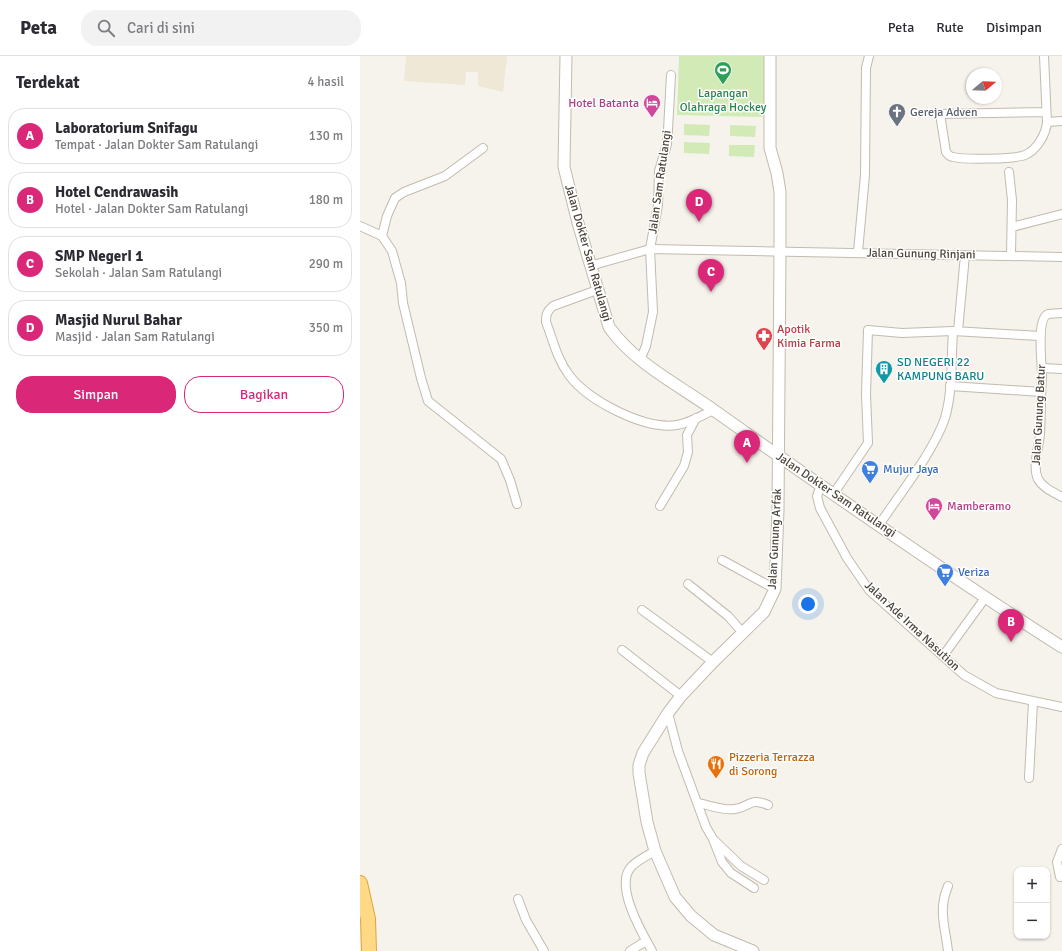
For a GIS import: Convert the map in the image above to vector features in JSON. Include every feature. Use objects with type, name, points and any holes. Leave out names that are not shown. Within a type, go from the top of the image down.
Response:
[{"type":"highway","points":[[360,884],[368,919],[369,951]]},
{"type":"street","name":"Jalan Dokter Sam Ratulangi","points":[[566,56],[564,167],[597,290],[609,327],[618,341],[640,360],[879,525],[985,598],[1062,647]]},
{"type":"street","name":"Jalan Gunung Arfak","points":[[753,951],[714,935],[691,916],[675,897],[655,850],[647,822],[639,773],[639,764],[653,734],[681,696],[764,612],[775,589],[778,510],[780,192],[777,173],[770,148],[770,56]]},
{"type":"street","points":[[858,252],[865,175],[866,68],[869,56]]},
{"type":"street","points":[[1044,56],[1047,122],[1046,131],[1038,142],[1025,155],[1008,158],[954,157],[948,154],[945,149],[940,114],[1046,112]]},
{"type":"street","name":"Jalan Sam Ratulangi","points":[[640,360],[646,346],[653,312],[650,249],[658,205],[659,172],[667,144],[671,75]]},
{"type":"street","points":[[1047,122],[1062,121]]},
{"type":"street","points":[[382,236],[387,216],[395,198],[404,192],[445,176],[483,148]]},
{"type":"street","points":[[1009,172],[1012,227],[1010,255]]},
{"type":"street","points":[[1012,227],[1062,214]]},
{"type":"street","points":[[360,226],[382,236],[388,243],[396,261],[403,303],[428,401],[502,459],[517,504]]},
{"type":"street","name":"Jalan Gunung Rinjani","points":[[590,266],[650,249],[780,250],[1062,257]]},
{"type":"street","points":[[879,525],[914,474],[940,430],[945,418],[965,255]]},
{"type":"street","points":[[597,290],[553,306],[548,310],[546,315],[546,322],[554,346],[561,364],[569,376],[592,396],[645,422],[664,426],[679,425],[714,410]]},
{"type":"street","name":"Jalan Gunung Batur","points":[[1062,313],[1048,314],[1042,320],[1040,336],[1042,368],[1037,474],[1038,479],[1045,488],[1062,497]]},
{"type":"street","points":[[834,493],[868,443],[866,394],[868,330],[902,333],[955,331],[1040,336]]},
{"type":"street","points":[[1042,368],[1062,369]]},
{"type":"street","points":[[950,386],[1041,392]]},
{"type":"street","points":[[660,506],[684,466],[688,452],[687,435],[696,418]]},
{"type":"street","name":"Jalan Ade Irma Nasution","points":[[821,485],[817,496],[819,504],[837,541],[869,590],[964,675],[996,693],[1062,707]]},
{"type":"street","points":[[722,560],[775,589]]},
{"type":"street","points":[[688,584],[728,616],[743,633]]},
{"type":"street","points":[[943,656],[985,598]]},
{"type":"street","points":[[642,610],[713,662]]},
{"type":"street","points":[[622,650],[681,696]]},
{"type":"street","points":[[1029,778],[1033,702]]},
{"type":"street","points":[[668,713],[678,751],[706,827],[713,839],[722,862],[731,873],[754,888]]},
{"type":"street","points":[[698,803],[734,810],[750,802],[759,802],[768,805]]},
{"type":"street","points":[[713,839],[741,866],[764,880]]},
{"type":"street","points":[[1060,877],[1057,862],[1062,848]]},
{"type":"street","points":[[652,951],[628,903],[625,879],[631,866],[655,850]]},
{"type":"street","points":[[948,886],[943,898],[942,907],[948,951]]},
{"type":"street","points":[[518,899],[526,920],[544,951]]},
{"type":"street","points":[[630,951],[646,941]]},
{"type":"shaded area","points":[[406,56],[507,56],[503,92],[478,86],[478,72],[466,72],[465,85],[404,81]]},
{"type":"green space","name":"Lapangan Olahraga Hockey","points":[[679,56],[767,56],[767,117],[677,115]]},
{"type":"green space","points":[[684,124],[710,125],[709,136],[684,135]]},
{"type":"green space","points":[[730,125],[756,126],[755,137],[730,136]]},
{"type":"green space","points":[[684,142],[710,143],[709,154],[684,153]]},
{"type":"green space","points":[[729,145],[755,145],[754,157],[729,156]]},
{"type":"place","name":"Lapangan Olahraga Hockey","points":[[723,85]]},
{"type":"place","name":"Hotel Batanta","points":[[652,118]]},
{"type":"place","name":"Gereja Adven","points":[[897,127]]},
{"type":"place","name":"Masjid Nurul Bahar","points":[[699,222]]},
{"type":"place","name":"SMP NegerI 1","points":[[711,292]]},
{"type":"place","name":"Apotik Kimia Farma","points":[[764,351]]},
{"type":"place","name":"SD NEGERI 22 KAMPUNG BARU","points":[[884,384]]},
{"type":"place","name":"Laboratorium Snifagu","points":[[747,463]]},
{"type":"place","name":"Mujur Jaya","points":[[870,484]]},
{"type":"place","name":"Mamberamo","points":[[934,521]]},
{"type":"place","name":"Veriza","points":[[945,587]]},
{"type":"place","name":"Hotel Cendrawasih","points":[[1011,642]]},
{"type":"place","name":"Pizzeria Terrazza di Sorong","points":[[716,779]]}]
